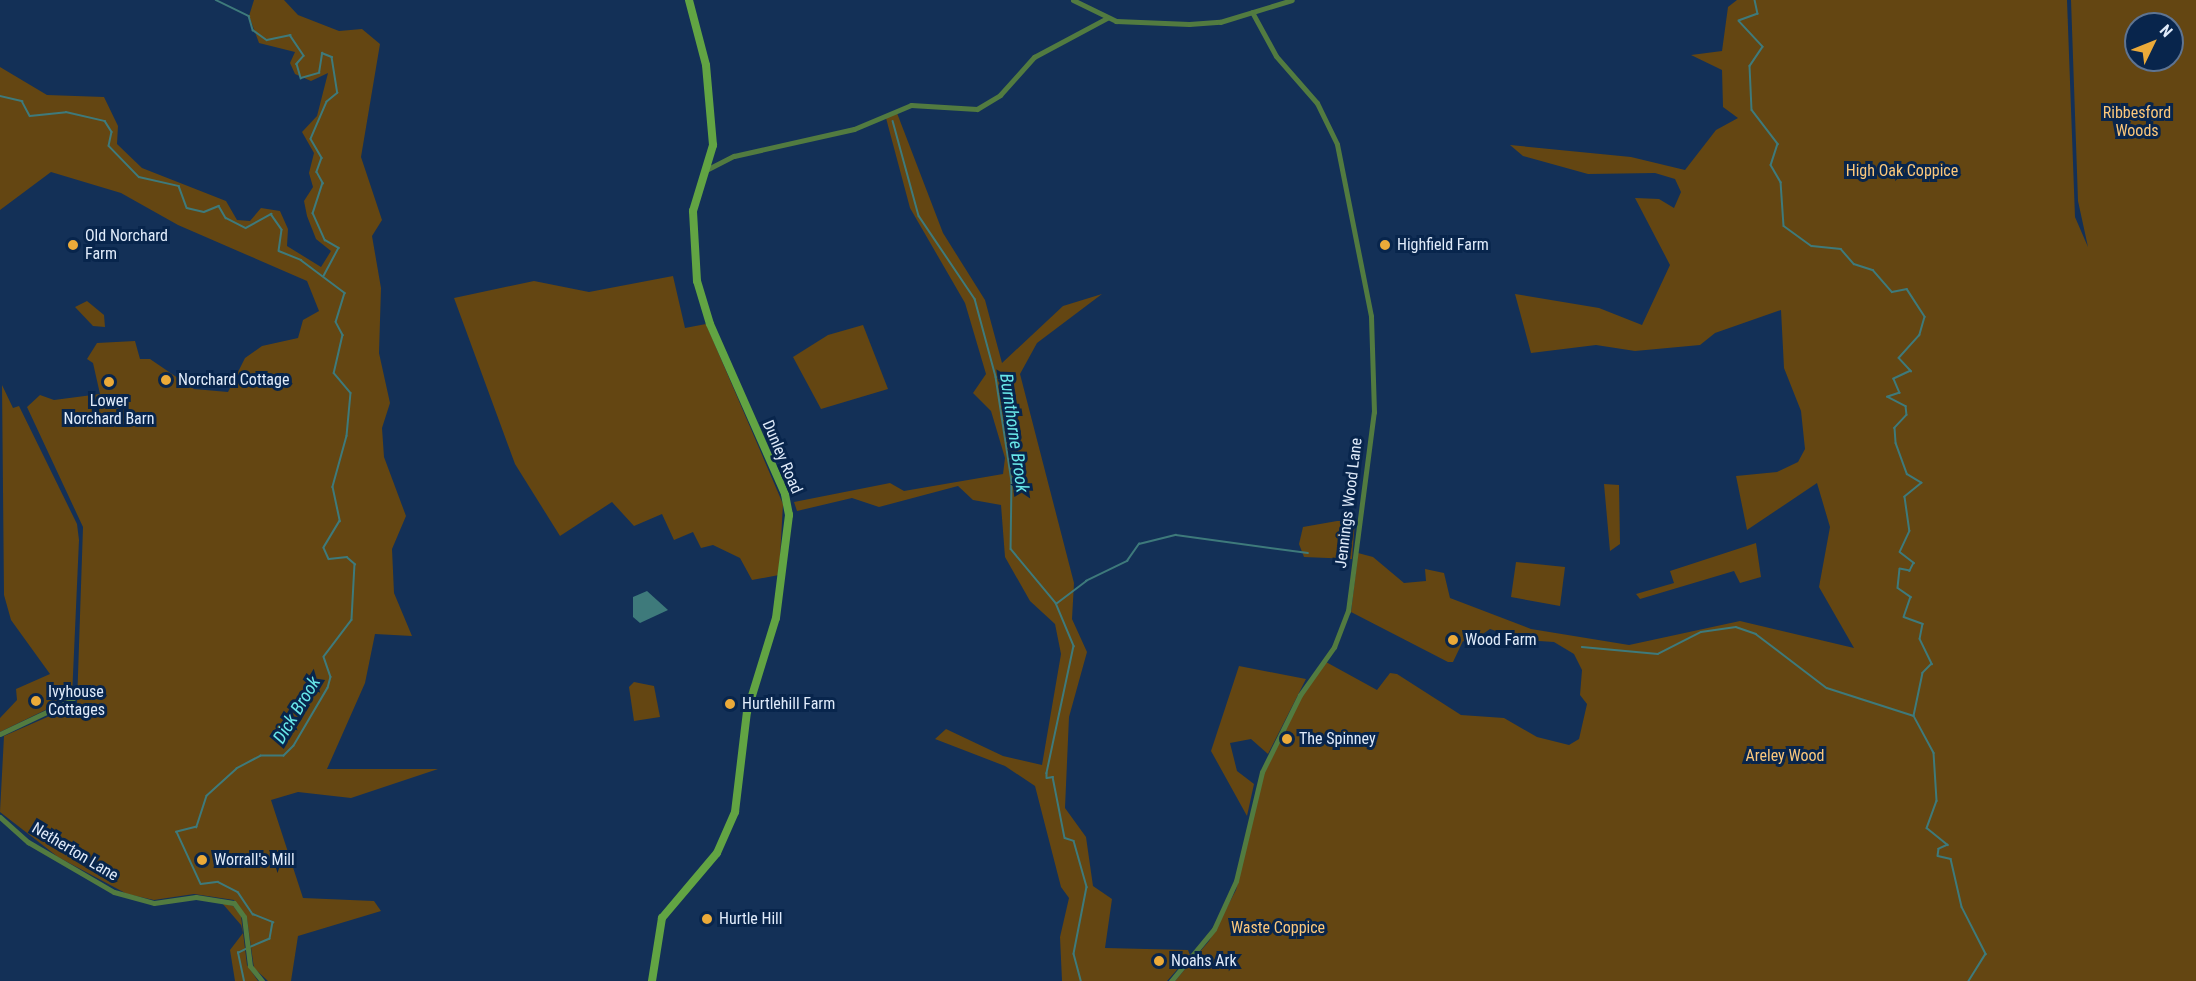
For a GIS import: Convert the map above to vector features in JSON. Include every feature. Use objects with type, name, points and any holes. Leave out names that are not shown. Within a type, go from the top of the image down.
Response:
[{"type":"street","name":"Dunley Road","points":[[652,981],[662,918],[717,853],[735,812],[747,712],[776,618],[789,515],[785,494],[710,324],[697,281],[692,221],[713,145],[706,64],[689,0]]},
{"type":"street","points":[[1073,0],[1107,18],[1205,24],[1292,0]]},
{"type":"street","name":"Jennings Wood Lane","points":[[1171,981],[1214,929],[1236,881],[1262,772],[1300,695],[1334,647],[1348,611],[1374,412],[1371,316],[1337,144],[1317,103],[1276,56],[1252,12]]},
{"type":"street","points":[[708,169],[734,156],[854,129],[911,105],[977,109],[1000,95],[1034,57],[1107,18]]},
{"type":"street","points":[[0,734],[72,700]]},
{"type":"street","name":"Netherton Lane","points":[[0,817],[28,842],[114,892],[154,903],[196,897],[230,901],[244,917],[247,955],[262,981]]},
{"type":"green space","points":[[254,0],[284,0],[298,15],[339,31],[362,29],[380,44],[361,157],[382,220],[372,236],[381,288],[379,353],[390,403],[382,428],[384,457],[406,516],[392,549],[394,593],[412,636],[375,634],[365,683],[327,769],[438,769],[351,798],[298,792],[271,800],[303,898],[374,901],[381,911],[298,936],[291,981],[268,981],[254,968],[247,919],[234,900],[194,894],[154,900],[127,894],[58,857],[0,812],[4,736],[77,704],[83,527],[27,407],[40,395],[54,400],[100,394],[93,363],[87,359],[97,343],[135,341],[140,359],[150,359],[194,389],[228,392],[245,358],[262,346],[298,338],[303,320],[319,311],[307,281],[178,225],[121,193],[51,172],[0,210],[0,67],[47,95],[104,97],[118,126],[117,144],[142,168],[226,201],[237,220],[250,221],[261,208],[280,211],[288,229],[287,246],[321,267],[331,251],[316,239],[307,216],[304,201],[313,187],[309,173],[314,153],[302,132],[317,116],[328,73],[311,81],[295,74],[290,63],[295,52],[259,43],[249,16]]},
{"type":"green space","points":[[1737,0],[2067,0],[2075,217],[2088,247],[2078,201],[2071,0],[2196,0],[2196,981],[1175,981],[1209,941],[1236,890],[1263,774],[1300,697],[1326,662],[1377,690],[1390,673],[1397,674],[1461,715],[1504,718],[1537,737],[1569,745],[1579,739],[1587,704],[1580,695],[1582,670],[1574,654],[1554,642],[1523,640],[1490,629],[1470,643],[1463,641],[1453,662],[1448,662],[1351,612],[1358,553],[1373,557],[1404,583],[1426,581],[1425,569],[1444,573],[1450,598],[1531,629],[1629,645],[1740,621],[1854,648],[1819,587],[1830,527],[1817,483],[1747,530],[1736,476],[1777,472],[1798,462],[1805,449],[1801,411],[1784,368],[1781,310],[1715,333],[1700,345],[1635,351],[1596,345],[1531,353],[1515,294],[1599,308],[1642,325],[1670,265],[1635,198],[1659,199],[1674,208],[1681,192],[1675,179],[1655,173],[1588,174],[1523,156],[1510,145],[1631,157],[1685,170],[1716,130],[1738,118],[1723,107],[1722,70],[1691,55],[1722,51],[1728,7]]},
{"type":"green space","points":[[897,113],[943,233],[985,300],[1002,363],[1063,306],[1102,294],[1037,343],[1020,374],[1074,583],[1072,619],[1087,652],[1069,717],[1065,808],[1086,837],[1093,886],[1112,899],[1105,948],[1188,950],[1190,955],[1167,981],[1062,981],[1060,937],[1069,898],[1061,887],[1035,786],[1005,766],[935,739],[946,729],[1003,756],[1042,765],[1061,654],[1055,624],[1030,601],[1005,557],[1001,505],[973,500],[958,486],[879,507],[852,498],[797,511],[794,502],[890,483],[904,491],[1003,474],[1005,458],[991,411],[973,393],[986,374],[965,303],[910,208],[886,118]]},
{"type":"green space","points":[[673,276],[685,328],[706,324],[783,504],[779,575],[752,580],[740,558],[713,545],[701,548],[693,532],[674,540],[662,514],[634,526],[612,502],[560,536],[515,464],[454,298],[534,281],[589,292]]},
{"type":"green space","points":[[87,301],[104,315],[105,327],[93,326],[75,307]]},
{"type":"green space","points":[[863,325],[888,389],[821,409],[793,357],[828,335]]},
{"type":"green space","points":[[2,385],[13,408],[19,406],[77,524],[79,540],[72,697],[0,732],[0,718],[17,700],[16,689],[50,674],[11,620],[4,595]]},
{"type":"green space","points":[[1604,484],[1619,485],[1620,544],[1610,551]]},
{"type":"green space","points":[[1337,521],[1355,521],[1352,559],[1304,557],[1299,544],[1303,527]]},
{"type":"green space","points":[[1756,543],[1761,577],[1740,583],[1734,571],[1640,599],[1636,594],[1674,583],[1670,571]]},
{"type":"green space","points":[[1516,562],[1565,567],[1560,606],[1511,597]]},
{"type":"green space","points":[[1239,666],[1306,679],[1268,754],[1251,739],[1230,743],[1237,771],[1254,784],[1247,816],[1211,751]]},
{"type":"green space","points":[[634,682],[654,686],[660,717],[634,721],[629,687]]},
{"type":"green space","points":[[222,903],[233,906],[241,916],[247,965],[258,981],[235,981],[230,950],[243,933],[241,925]]},
{"type":"shaded area","points":[[647,591],[668,610],[640,623],[633,617],[633,597]]},
{"type":"waterway","points":[[216,0],[249,16],[253,30],[267,40],[290,35],[304,56],[297,64],[301,78],[319,73],[322,53],[332,57],[338,93],[327,102],[311,139],[322,158],[317,172],[323,183],[313,213],[325,240],[339,248],[324,276]]},
{"type":"waterway","points":[[1755,0],[1758,14],[1739,21],[1763,47],[1750,66],[1752,110],[1778,144],[1771,165],[1781,182],[1784,226],[1812,246],[1841,249],[1854,264],[1873,270],[1892,292],[1907,289],[1925,317],[1920,335],[1899,358],[1911,371],[1894,379],[1900,393],[1888,397],[1906,406],[1907,415],[1895,428],[1896,443],[1907,474],[1922,483],[1905,497],[1910,531],[1900,552],[1914,563],[1910,571],[1900,569],[1898,588],[1911,597],[1904,617],[1923,624],[1920,639],[1932,664],[1923,673],[1914,716],[1934,753],[1937,801],[1927,828],[1948,845],[1939,849],[1938,856],[1951,859],[1962,907],[1986,954],[1969,981]]},
{"type":"waterway","name":"Dick Brook","points":[[0,96],[22,101],[30,116],[66,112],[105,121],[112,132],[109,146],[139,177],[179,186],[187,208],[204,212],[219,206],[226,218],[246,228],[271,214],[282,230],[279,251],[301,260],[345,293],[336,322],[343,335],[334,373],[351,393],[347,436],[333,487],[340,521],[324,548],[329,559],[347,557],[355,564],[352,620],[324,657],[331,677],[328,688],[294,746],[284,756],[261,756],[237,769],[207,796],[197,827],[177,832],[201,884],[218,882],[238,892],[253,914],[273,922],[270,939],[251,947]]},
{"type":"waterway","name":"Burnthorne Brook","points":[[893,121],[919,216],[975,299],[996,377],[1012,481],[1011,549],[1056,603],[1074,646],[1047,778],[1053,777],[1065,838],[1074,841],[1087,887],[1074,954],[1081,981]]},
{"type":"waterway","points":[[1056,604],[1086,581],[1127,561],[1139,544],[1176,535],[1308,553]]},
{"type":"waterway","points":[[1582,647],[1658,654],[1701,632],[1736,627],[1756,634],[1827,688],[1914,716]]},
{"type":"waterway","name":"Dick Brook","points":[[244,981],[238,953],[246,949]]},
{"type":"place","name":"Old Norchard Farm","points":[[73,245]]},
{"type":"place","name":"Highfield Farm","points":[[1385,245]]},
{"type":"place","name":"Norchard Cottage","points":[[166,380]]},
{"type":"place","name":"Lower Norchard Barn","points":[[109,382]]},
{"type":"place","name":"Wood Farm","points":[[1453,640]]},
{"type":"place","name":"Ivyhouse Cottages","points":[[36,701]]},
{"type":"place","name":"Hurtlehill Farm","points":[[730,704]]},
{"type":"place","name":"The Spinney","points":[[1287,739]]},
{"type":"place","name":"Worrall's Mill","points":[[202,860]]},
{"type":"place","name":"Hurtle Hill","points":[[707,919]]},
{"type":"place","name":"Noahs Ark","points":[[1159,961]]},
{"type":"park label","name":"Ribbesford Woods","points":[[2137,122]]},
{"type":"park label","name":"High Oak Coppice","points":[[1902,171]]},
{"type":"park label","name":"Areley Wood","points":[[1785,756]]},
{"type":"park label","name":"Waste Coppice","points":[[1278,928]]}]
